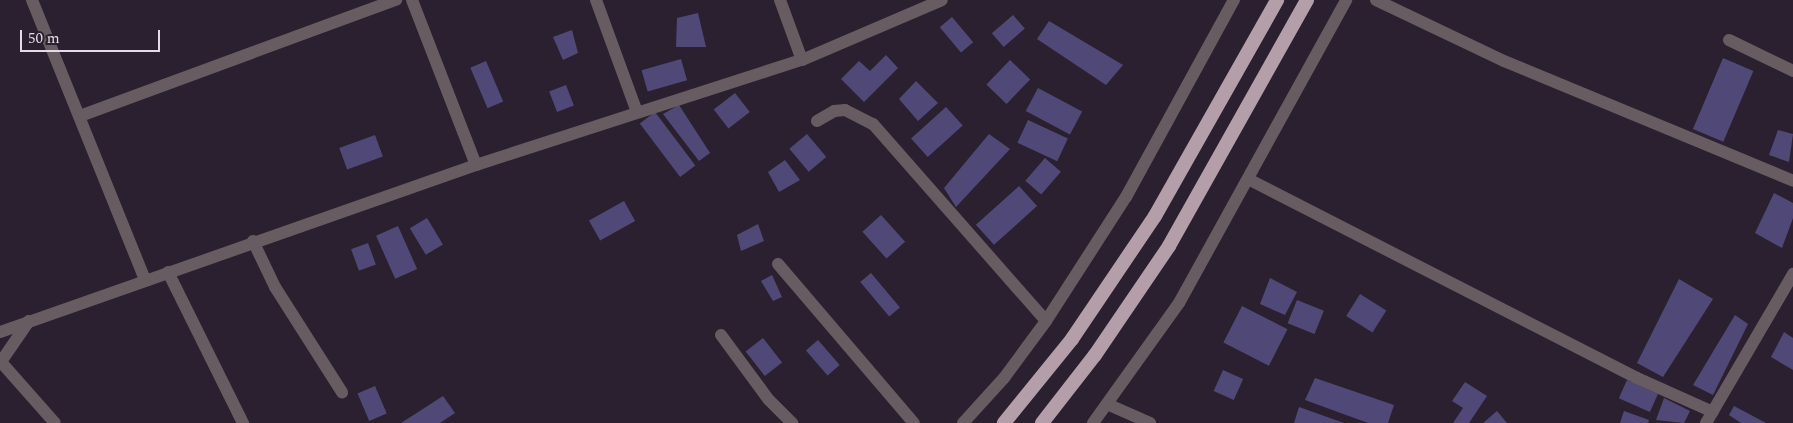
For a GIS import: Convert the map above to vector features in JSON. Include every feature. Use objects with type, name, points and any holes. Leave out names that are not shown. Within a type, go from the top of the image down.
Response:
[{"type":"highway","points":[[1004,423],[1072,339],[1155,216],[1277,0]]},
{"type":"highway","points":[[1042,423],[1095,355],[1169,246],[1306,0]]},
{"type":"street","points":[[32,0],[145,280]]},
{"type":"street","points":[[80,116],[396,0]]},
{"type":"street","points":[[412,0],[476,165]]},
{"type":"street","points":[[596,0],[637,112]]},
{"type":"street","points":[[780,0],[802,60]]},
{"type":"street","points":[[0,332],[253,241],[476,165],[802,60],[942,0]]},
{"type":"street","points":[[963,423],[1004,378],[1046,321],[1126,197],[1234,0]]},
{"type":"street","points":[[1093,423],[1179,304],[1250,180],[1346,0]]},
{"type":"street","points":[[1376,0],[1504,61],[1793,182]]},
{"type":"street","points":[[1729,40],[1793,71]]},
{"type":"street","points":[[817,122],[834,111],[845,110],[873,124],[1046,321]]},
{"type":"street","points":[[1250,180],[1628,373],[1710,418],[1793,274]]},
{"type":"street","points":[[253,241],[275,287],[342,392]]},
{"type":"street","points":[[778,264],[914,423]]},
{"type":"street","points":[[168,272],[244,423]]},
{"type":"street","points":[[30,321],[0,362],[55,423]]},
{"type":"street","points":[[721,336],[769,400],[792,423]]},
{"type":"street","points":[[1107,404],[1150,423]]},
{"type":"building","points":[[698,13],[706,47],[676,47],[677,18]]},
{"type":"building","points":[[1013,15],[1025,29],[1004,47],[992,33]]},
{"type":"building","points":[[952,17],[973,42],[961,53],[940,27]]},
{"type":"building","points":[[1049,21],[1123,65],[1106,85],[1037,39]]},
{"type":"building","points":[[572,30],[578,53],[563,60],[553,37]]},
{"type":"building","points":[[886,55],[898,68],[864,102],[841,79],[859,61],[870,71]]},
{"type":"building","points":[[1723,58],[1753,71],[1723,142],[1693,129]]},
{"type":"building","points":[[681,59],[687,80],[648,91],[642,70]]},
{"type":"building","points":[[1010,60],[1030,79],[1007,104],[986,84]]},
{"type":"building","points":[[486,61],[503,102],[488,108],[470,68]]},
{"type":"building","points":[[916,81],[938,103],[918,121],[899,99]]},
{"type":"building","points":[[566,85],[574,106],[557,112],[549,91]]},
{"type":"building","points":[[1038,88],[1082,111],[1070,134],[1026,111]]},
{"type":"building","points":[[735,93],[750,112],[728,129],[714,110]]},
{"type":"building","points":[[679,105],[710,153],[699,161],[663,114]]},
{"type":"building","points":[[946,107],[963,126],[928,157],[911,138]]},
{"type":"building","points":[[655,112],[695,166],[680,177],[640,123]]},
{"type":"building","points":[[1028,120],[1068,139],[1057,161],[1017,143]]},
{"type":"building","points":[[1778,130],[1793,134],[1789,162],[1769,155]]},
{"type":"building","points":[[807,134],[826,157],[809,172],[789,149]]},
{"type":"building","points":[[989,134],[1010,149],[956,207],[944,188]]},
{"type":"building","points":[[375,135],[383,157],[347,170],[339,148]]},
{"type":"building","points":[[1045,158],[1061,172],[1041,194],[1025,181]]},
{"type":"building","points":[[785,160],[800,180],[779,192],[768,172]]},
{"type":"building","points":[[1019,186],[1037,206],[994,245],[976,225]]},
{"type":"building","points":[[1774,193],[1793,203],[1793,218],[1782,248],[1755,233]]},
{"type":"building","points":[[624,201],[635,221],[600,241],[589,220]]},
{"type":"building","points":[[881,215],[905,242],[887,258],[862,232]]},
{"type":"building","points":[[427,218],[443,245],[426,255],[410,228]]},
{"type":"building","points":[[758,224],[764,241],[741,251],[737,235]]},
{"type":"building","points":[[398,226],[417,269],[395,279],[376,236]]},
{"type":"building","points":[[368,243],[376,265],[359,271],[351,249]]},
{"type":"building","points":[[871,273],[900,307],[889,316],[860,282]]},
{"type":"building","points":[[772,275],[782,297],[773,301],[761,281]]},
{"type":"building","points":[[1270,278],[1297,292],[1285,315],[1260,304]]},
{"type":"building","points":[[1679,279],[1713,299],[1663,377],[1637,363]]},
{"type":"building","points":[[1360,294],[1386,310],[1373,332],[1346,316]]},
{"type":"building","points":[[1297,300],[1324,311],[1315,334],[1288,323]]},
{"type":"building","points":[[1242,306],[1287,329],[1269,366],[1223,343]]},
{"type":"building","points":[[1735,315],[1748,324],[1713,395],[1693,385]]},
{"type":"building","points":[[1784,332],[1793,338],[1793,370],[1771,357]]},
{"type":"building","points":[[763,338],[782,362],[765,376],[746,352]]},
{"type":"building","points":[[818,340],[840,365],[828,375],[806,350]]},
{"type":"building","points":[[1223,370],[1243,379],[1234,400],[1214,391]]},
{"type":"building","points":[[1315,378],[1394,405],[1388,423],[1368,423],[1305,400]]},
{"type":"building","points":[[1627,380],[1658,394],[1650,412],[1619,398]]},
{"type":"building","points":[[1465,382],[1487,396],[1469,423],[1453,423],[1463,408],[1452,401]]},
{"type":"building","points":[[375,386],[387,414],[369,421],[358,393]]},
{"type":"building","points":[[443,396],[455,413],[440,423],[401,423]]},
{"type":"building","points":[[1664,398],[1690,411],[1684,423],[1656,420]]},
{"type":"building","points":[[1734,406],[1766,423],[1741,423],[1729,415]]},
{"type":"building","points":[[1299,407],[1344,423],[1294,423]]},
{"type":"building","points":[[1497,411],[1507,423],[1483,423]]},
{"type":"building","points":[[1624,411],[1649,420],[1648,423],[1620,423]]}]
